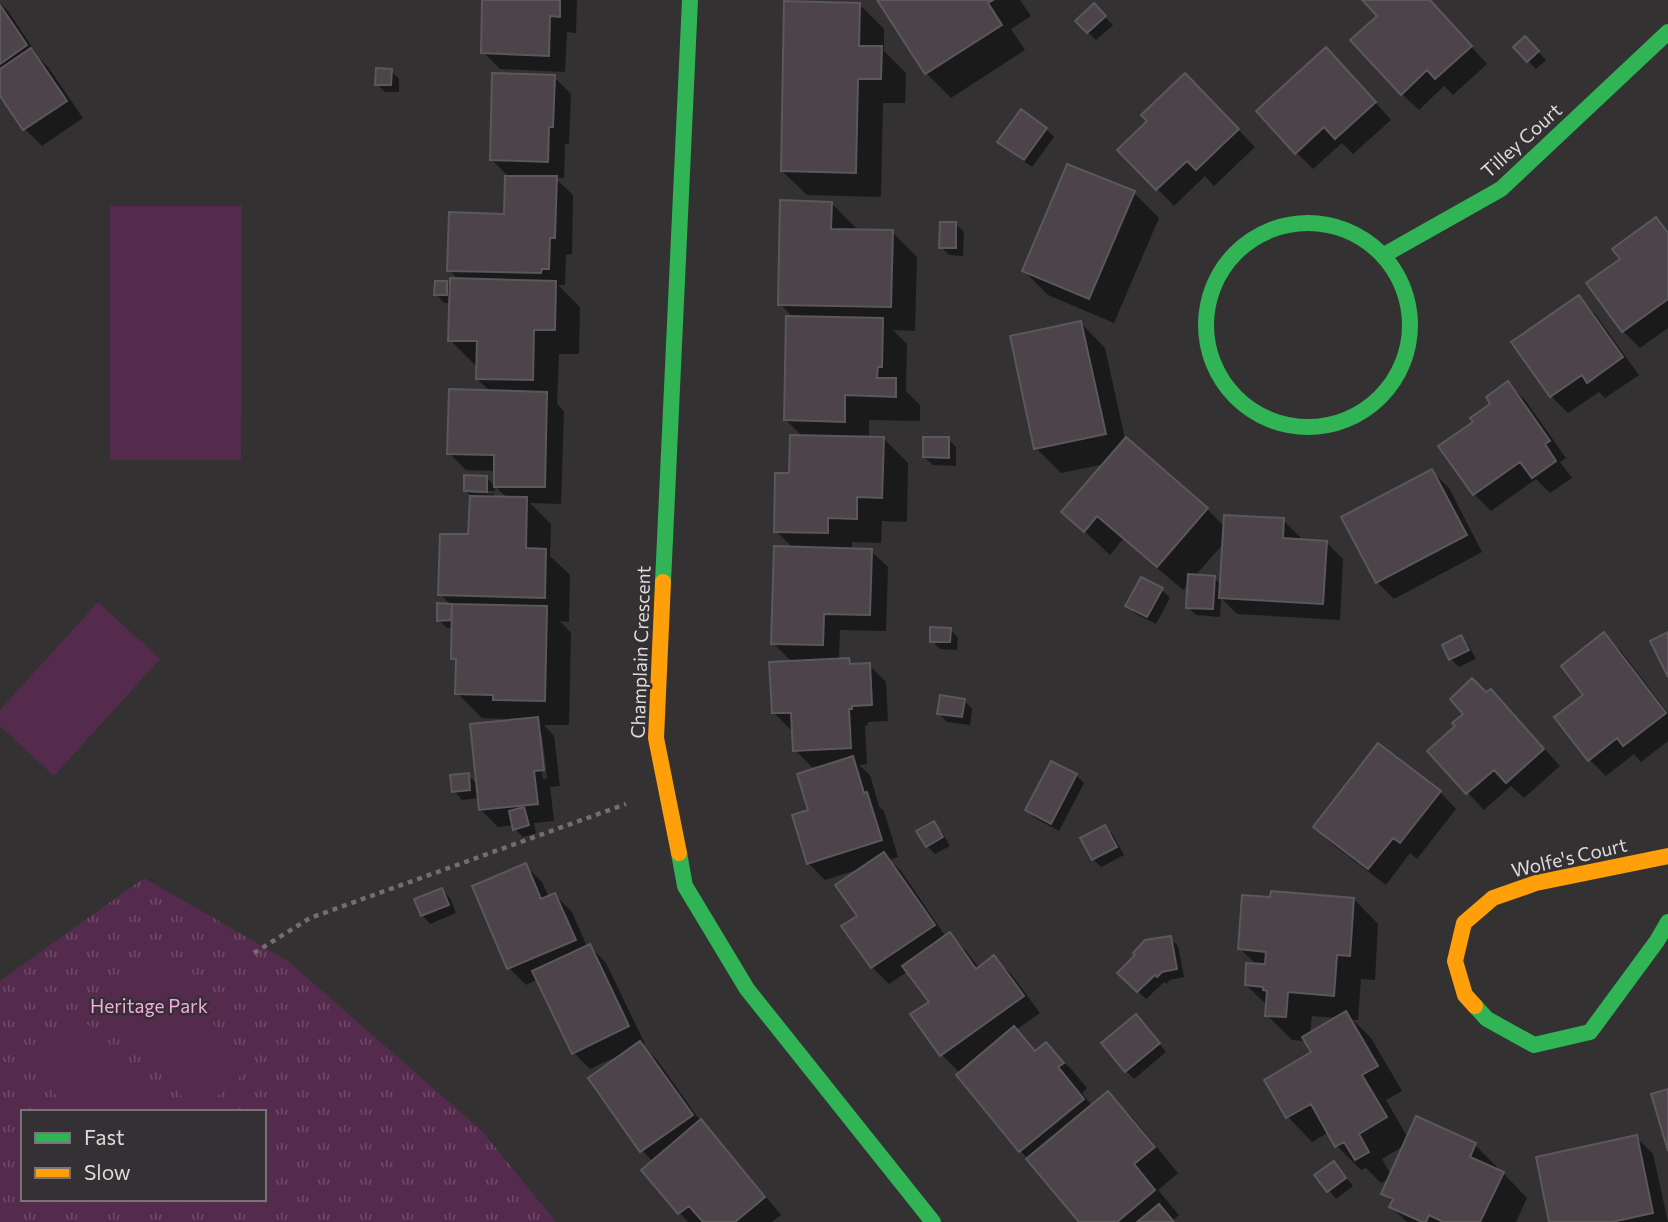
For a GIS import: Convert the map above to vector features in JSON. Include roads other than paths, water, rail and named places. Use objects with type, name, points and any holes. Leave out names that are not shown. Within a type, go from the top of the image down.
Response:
[{"type":"street","name":"Champlain Crescent","points":[[690,0],[656,738],[685,886],[747,989],[933,1222]]},
{"type":"street","name":"Tilley Court","points":[[1384,255],[1501,189],[1668,32]]},
{"type":"street","points":[[1307,222],[1349,230],[1384,255],[1405,287],[1411,325],[1404,364],[1382,396],[1350,418],[1313,427],[1274,421],[1241,402],[1217,372],[1206,335],[1209,296],[1230,258],[1264,232],[1307,222]]},
{"type":"street","name":"Wolfe's Court","points":[[1668,856],[1536,883],[1493,898],[1464,923],[1455,961],[1465,995],[1487,1019],[1534,1045],[1590,1032],[1668,922]]},
{"type":"park label","name":"Heritage Park","points":[[149,1005]]}]
